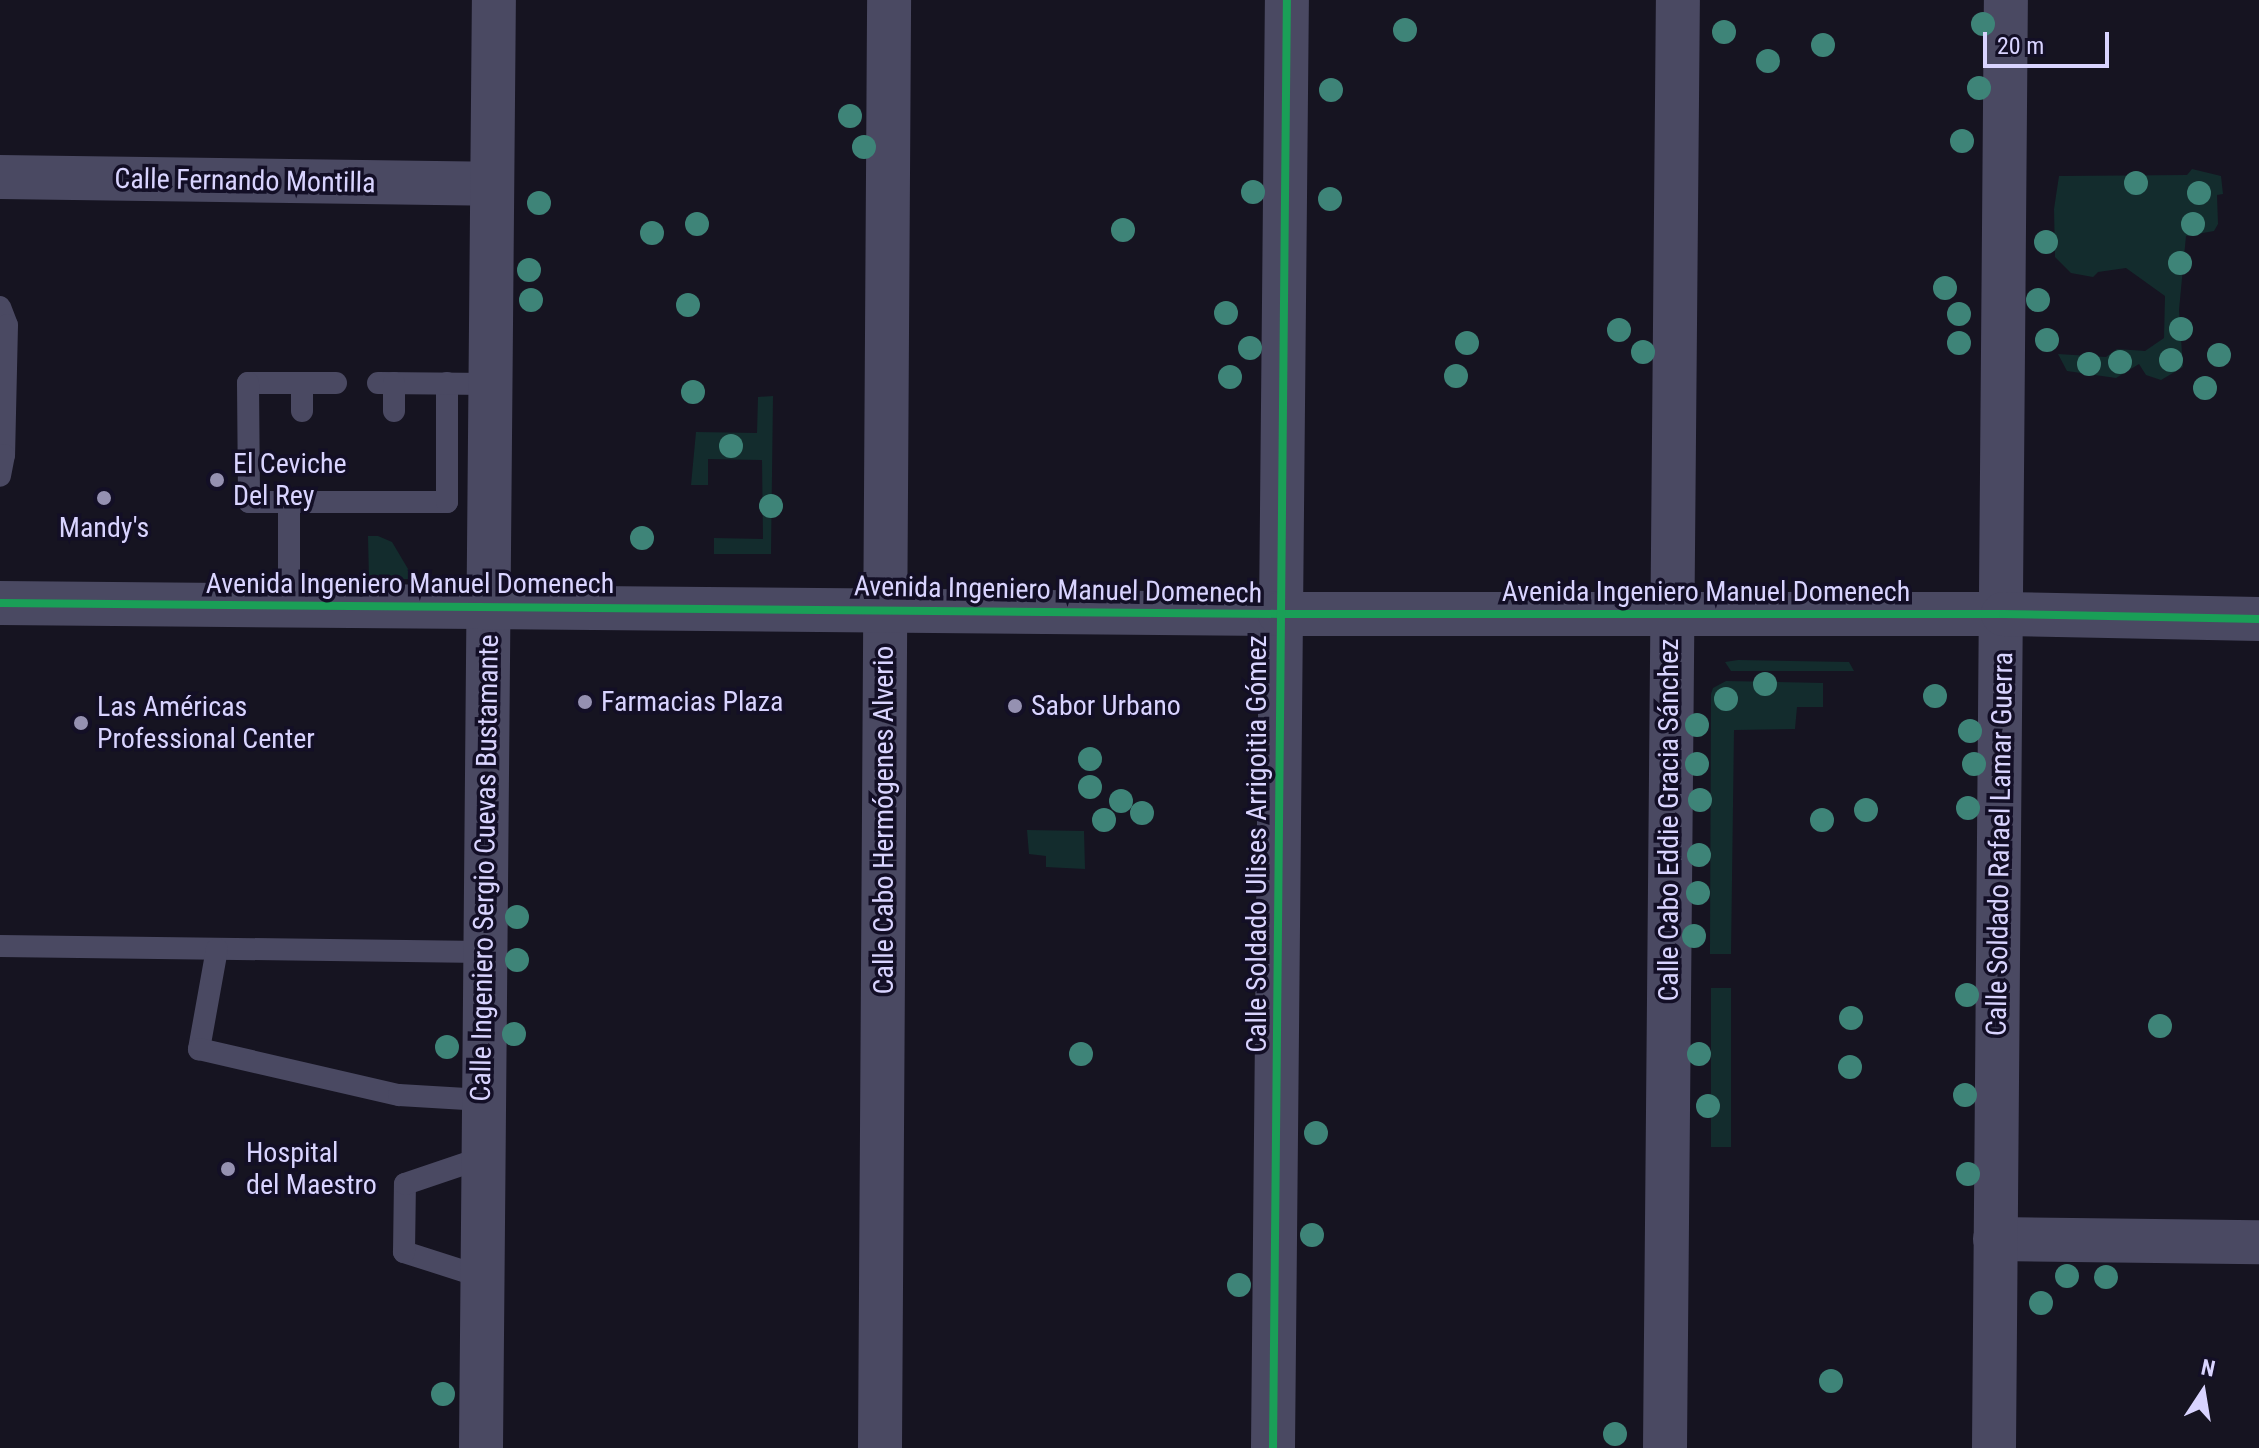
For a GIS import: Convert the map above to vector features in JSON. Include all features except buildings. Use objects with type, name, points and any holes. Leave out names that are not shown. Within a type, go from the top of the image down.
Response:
[{"type":"street","name":"Calle Ingeniero Sergio Cuevas Bustamante","points":[[481,1448],[483,952],[494,0]]},
{"type":"street","name":"Calle Cabo Hermógenes Alverio","points":[[880,1448],[889,0]]},
{"type":"street","name":"Calle Soldado Ulises Arrigoitia Gómez","points":[[1273,1448],[1287,0]]},
{"type":"street","name":"Calle Cabo Eddie Gracia Sánchez","points":[[1665,1448],[1670,613],[1678,0]]},
{"type":"street","name":"Calle Soldado Rafael Lamar Guerra","points":[[1994,1448],[2006,0]]},
{"type":"street","name":"Calle Fernando Montilla","points":[[0,177],[490,184]]},
{"type":"street","name":"Avenida Ingeniero Manuel Domenech","points":[[0,603],[1280,614],[2003,614],[2259,619]]},
{"type":"street","points":[[1995,1239],[2259,1242]]},
{"type":"lane","points":[[0,307],[7,325],[4,455],[0,476]]},
{"type":"lane","points":[[336,383],[248,383],[249,502],[393,495],[447,502],[447,383]]},
{"type":"lane","points":[[302,383],[302,411]]},
{"type":"lane","points":[[394,411],[386,383],[491,384]]},
{"type":"lane","points":[[289,605],[298,498]]},
{"type":"lane","points":[[0,946],[483,952]]},
{"type":"lane","points":[[217,949],[199,1049],[399,1095],[483,1100]]},
{"type":"lane","points":[[482,1158],[405,1184],[404,1225],[404,1252],[482,1277]]},
{"type":"green space","points":[[2192,169],[2221,176],[2223,194],[2217,195],[2218,224],[2214,231],[2186,236],[2179,310],[2183,367],[2161,380],[2146,375],[2139,364],[2116,378],[2067,371],[2058,354],[2106,357],[2117,349],[2145,351],[2164,338],[2165,296],[2126,268],[2098,272],[2093,277],[2071,273],[2055,257],[2054,209],[2059,176],[2187,175]]},
{"type":"green space","points":[[773,396],[771,554],[714,554],[714,538],[763,539],[762,460],[708,459],[708,485],[691,485],[696,432],[757,433],[758,397]]},
{"type":"green space","points":[[368,536],[378,536],[392,542],[414,579],[369,579]]},
{"type":"green space","points":[[1725,662],[1849,662],[1854,671],[1731,671]]},
{"type":"green space","points":[[1726,681],[1823,683],[1823,707],[1797,707],[1795,729],[1734,730],[1731,954],[1710,954],[1711,694],[1713,688]]},
{"type":"green space","points":[[1027,830],[1084,831],[1085,869],[1046,867],[1046,856],[1029,854]]},
{"type":"green space","points":[[1711,988],[1731,988],[1731,1147],[1711,1147]]},
{"type":"cycle path","points":[[1273,1448],[1287,0]]},
{"type":"cycle path","points":[[0,603],[1280,614],[2003,614],[2259,619]]},
{"type":"place","name":"El Ceviche Del Rey","points":[[217,480]]},
{"type":"place","name":"Mandy's","points":[[104,498]]},
{"type":"place","name":"Farmacias Plaza","points":[[585,702]]},
{"type":"place","name":"Sabor Urbano","points":[[1015,706]]},
{"type":"place","name":"Las Américas Professional Center","points":[[81,723]]},
{"type":"place","name":"Hospital del Maestro","points":[[228,1169]]}]
